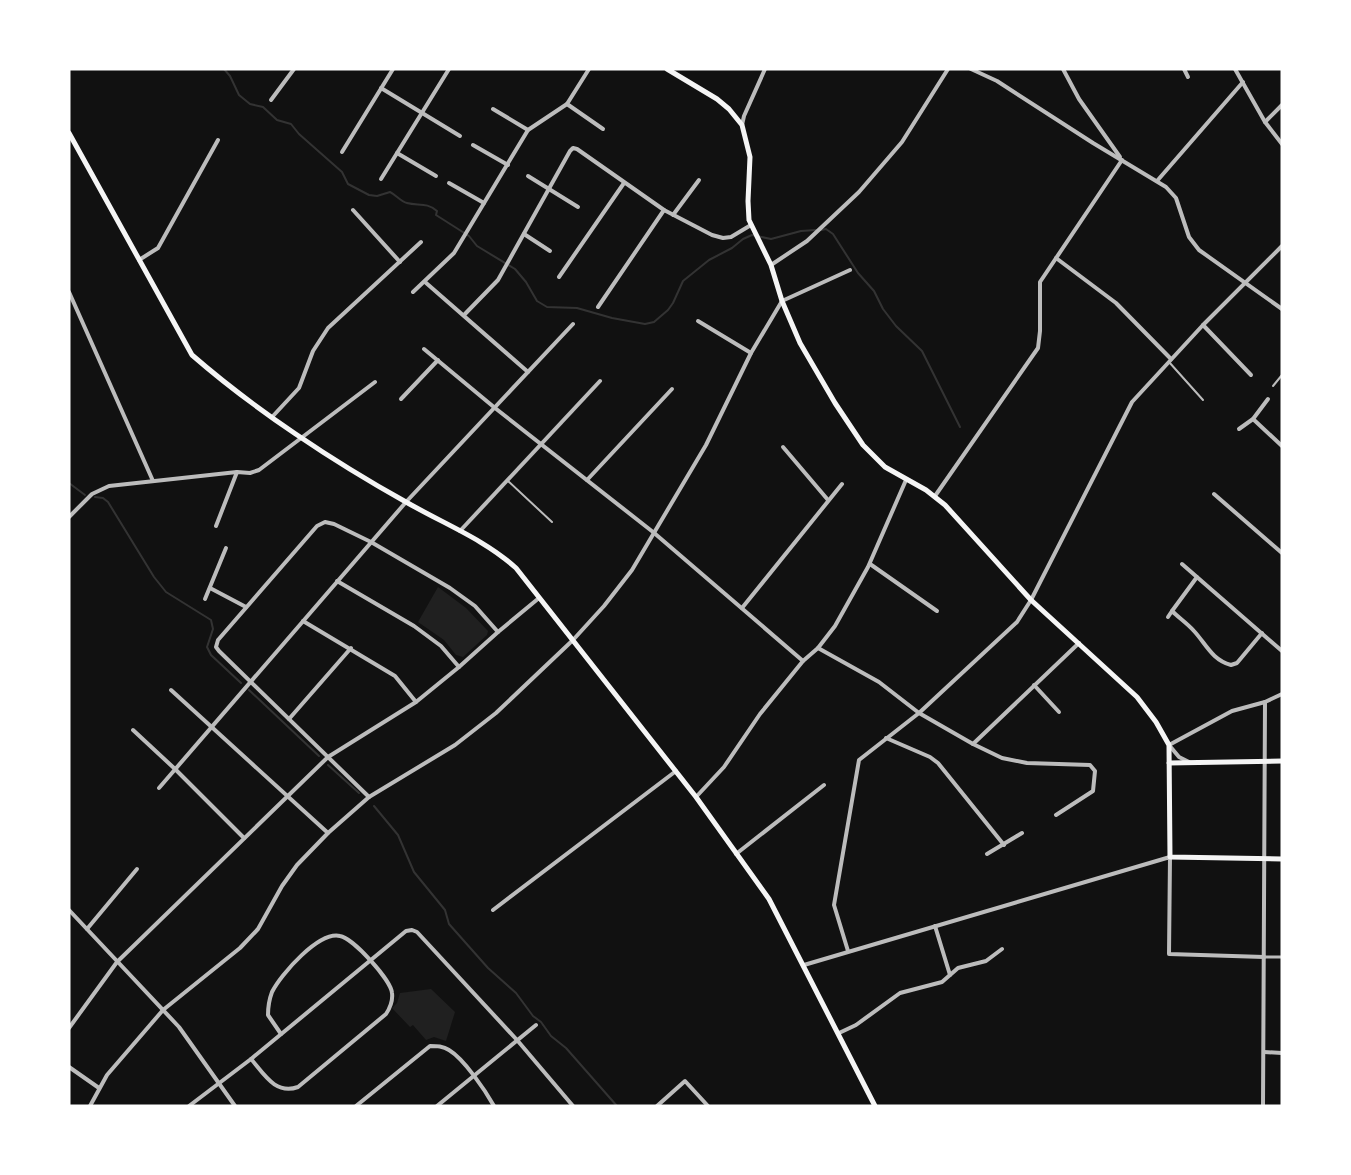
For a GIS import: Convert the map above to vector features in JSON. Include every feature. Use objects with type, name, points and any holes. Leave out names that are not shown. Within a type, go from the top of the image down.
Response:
[{"type":"main road","points":[[667,69],[717,99],[742,125],[750,157],[748,213],[752,225],[771,265],[782,301],[800,343],[834,403],[863,445],[878,461],[935,496],[945,505],[1031,600],[1145,706],[1163,733],[1168,745],[1170,857],[1282,859]]},
{"type":"main road","points":[[69,134],[192,355],[301,437],[406,502],[500,554],[516,568],[696,797],[769,900],[875,1106]]},
{"type":"main road","points":[[1169,763],[1282,761]]},
{"type":"street","points":[[270,100],[294,69]]},
{"type":"street","points":[[342,152],[393,69]]},
{"type":"street","points":[[381,178],[449,69]]},
{"type":"street","points":[[413,292],[454,253],[528,130],[567,104],[589,69]]},
{"type":"street","points":[[742,125],[765,69]]},
{"type":"street","points":[[771,265],[807,241],[859,192],[902,142],[948,69]]},
{"type":"street","points":[[971,69],[997,81],[1171,191],[1176,198],[1189,237],[1199,250],[1282,309]]},
{"type":"street","points":[[1063,69],[1079,99],[1122,160]]},
{"type":"street","points":[[1184,69],[1188,77]]},
{"type":"street","points":[[1235,69],[1265,122],[1282,144]]},
{"type":"street","points":[[1157,182],[1243,82]]},
{"type":"street","points":[[381,88],[460,136]]},
{"type":"street","points":[[567,104],[603,129]]},
{"type":"street","points":[[1265,122],[1282,105]]},
{"type":"street","points":[[493,109],[528,130]]},
{"type":"street","points":[[138,260],[158,248],[218,140]]},
{"type":"street","points":[[473,145],[508,165]]},
{"type":"street","points":[[464,315],[498,280],[573,148],[577,148],[664,210],[699,229],[723,238],[731,237],[752,225]]},
{"type":"street","points":[[397,153],[436,177]]},
{"type":"street","points":[[935,496],[1038,348],[1041,331],[1040,282],[1122,160]]},
{"type":"street","points":[[528,176],[578,207]]},
{"type":"street","points":[[673,215],[699,180]]},
{"type":"street","points":[[449,183],[484,203]]},
{"type":"street","points":[[559,277],[624,183]]},
{"type":"street","points":[[353,210],[400,262]]},
{"type":"street","points":[[597,307],[664,210]]},
{"type":"street","points":[[524,234],[550,251]]},
{"type":"street","points":[[273,416],[299,388],[313,351],[328,328],[421,242]]},
{"type":"street","points":[[848,951],[834,905],[859,760],[919,713],[1017,622],[1031,600],[1132,402],[1203,325],[1282,246]]},
{"type":"street","points":[[1056,258],[1116,303],[1170,360]]},
{"type":"street","points":[[90,1106],[106,1075],[163,1010],[240,948],[258,929],[282,886],[297,865],[328,833],[369,797],[455,745],[495,712],[573,640],[632,570],[706,445],[751,353],[782,301],[850,270]]},
{"type":"street","points":[[425,282],[528,372]]},
{"type":"street","points":[[69,292],[153,481]]},
{"type":"street","points":[[698,321],[751,353]]},
{"type":"street","points":[[159,789],[406,502],[573,324]]},
{"type":"street","points":[[1203,325],[1251,375]]},
{"type":"street","points":[[424,349],[653,532],[803,661]]},
{"type":"street","points":[[401,399],[438,360]]},
{"type":"street","points":[[460,531],[600,381]]},
{"type":"street","points":[[69,517],[92,494],[102,488],[237,472],[250,473],[269,464],[375,382]]},
{"type":"street","points":[[587,480],[672,388]]},
{"type":"street","points":[[1239,429],[1253,419],[1268,399]]},
{"type":"street","points":[[1253,419],[1282,446]]},
{"type":"street","points":[[783,447],[828,500]]},
{"type":"street","points":[[216,526],[237,472]]},
{"type":"street","points":[[696,797],[724,767],[760,714],[835,626],[870,564],[906,480]]},
{"type":"street","points":[[742,608],[842,484]]},
{"type":"street","points":[[1214,494],[1282,553]]},
{"type":"street","points":[[369,797],[249,682],[216,647],[218,640],[317,526],[324,522],[334,524],[371,542],[450,588],[475,606],[498,632]]},
{"type":"street","points":[[205,599],[226,548]]},
{"type":"street","points":[[870,564],[937,612]]},
{"type":"street","points":[[1182,564],[1282,651]]},
{"type":"street","points":[[1168,617],[1197,577]]},
{"type":"street","points":[[338,581],[414,626],[441,646],[459,668]]},
{"type":"street","points":[[210,588],[246,607]]},
{"type":"street","points":[[69,1028],[117,962],[328,758],[416,702],[540,598]]},
{"type":"street","points":[[1172,611],[1195,632],[1208,650],[1228,664],[1237,663],[1262,633]]},
{"type":"street","points":[[303,621],[395,676],[416,702]]},
{"type":"street","points":[[973,744],[1079,643]]},
{"type":"street","points":[[289,719],[351,648]]},
{"type":"street","points":[[818,648],[879,682],[919,713],[1002,758],[1027,764],[1090,765],[1094,767],[1094,791],[1056,815]]},
{"type":"street","points":[[1034,685],[1059,712]]},
{"type":"street","points":[[171,690],[328,833]]},
{"type":"street","points":[[1190,762],[1179,757],[1168,745],[1232,711],[1265,702],[1282,694]]},
{"type":"street","points":[[1263,1106],[1265,702]]},
{"type":"street","points":[[134,730],[244,838]]},
{"type":"street","points":[[886,738],[930,757],[938,763],[1004,844]]},
{"type":"street","points":[[493,910],[676,771]]},
{"type":"street","points":[[736,855],[824,785]]},
{"type":"street","points":[[987,854],[1022,833]]},
{"type":"street","points":[[804,965],[1170,857],[1169,954],[1282,957]]},
{"type":"street","points":[[87,929],[136,869]]},
{"type":"street","points":[[69,910],[179,1027],[235,1106]]},
{"type":"street","points":[[935,926],[950,975]]},
{"type":"street","points":[[189,1106],[251,1059],[406,931],[412,930],[517,1040],[573,1106]]},
{"type":"street","points":[[251,1059],[277,1087],[285,1089],[298,1087],[386,1014],[390,1007],[392,989],[351,940],[330,935],[318,942],[290,968],[272,993],[268,1015],[281,1034]]},
{"type":"street","points":[[839,1033],[856,1025],[900,993],[942,982],[958,968],[986,961],[1002,949]]},
{"type":"street","points":[[437,1106],[536,1025]]},
{"type":"street","points":[[356,1106],[430,1046],[441,1046],[450,1050],[474,1076],[494,1106]]},
{"type":"street","points":[[1263,1052],[1282,1053]]},
{"type":"street","points":[[69,1066],[99,1088]]},
{"type":"street","points":[[657,1106],[685,1081],[708,1106]]},
{"type":"lane","points":[[1170,360],[1203,400]]},
{"type":"lane","points":[[1274,386],[1282,375]]},
{"type":"lane","points":[[507,480],[552,522]]},
{"type":"shaded area","points":[[438,587],[466,608],[488,631],[487,635],[463,657],[456,655],[444,640],[418,622]]},
{"type":"shaded area","points":[[431,989],[455,1012],[446,1041],[434,1037],[426,1040],[413,1025],[410,1027],[392,1008],[397,1003],[400,993]]},
{"type":"waterway","points":[[224,69],[239,95],[250,104],[263,107],[277,120],[291,124],[342,172],[348,184],[369,195],[377,196],[390,192],[405,202],[433,208],[437,211],[436,215],[469,236],[477,246],[515,269],[537,301],[547,307],[577,308],[645,324],[654,322],[673,303],[683,281],[709,260],[732,248],[743,239],[752,235],[771,239],[801,231],[816,230]]},
{"type":"waterway","points":[[821,230],[826,229],[833,234],[858,273],[874,291],[883,309],[896,326],[922,351],[960,427]]},
{"type":"waterway","points":[[69,483],[85,495]]},
{"type":"waterway","points":[[95,497],[103,498],[108,502],[154,577],[166,592],[211,620],[213,629],[207,647],[211,655],[241,683]]},
{"type":"waterway","points":[[249,690],[319,756]]},
{"type":"waterway","points":[[328,765],[359,793]]},
{"type":"waterway","points":[[374,806],[398,835],[414,872],[445,910],[449,924],[488,968],[516,993],[533,1016],[541,1022],[551,1036],[566,1048],[617,1106]]}]
